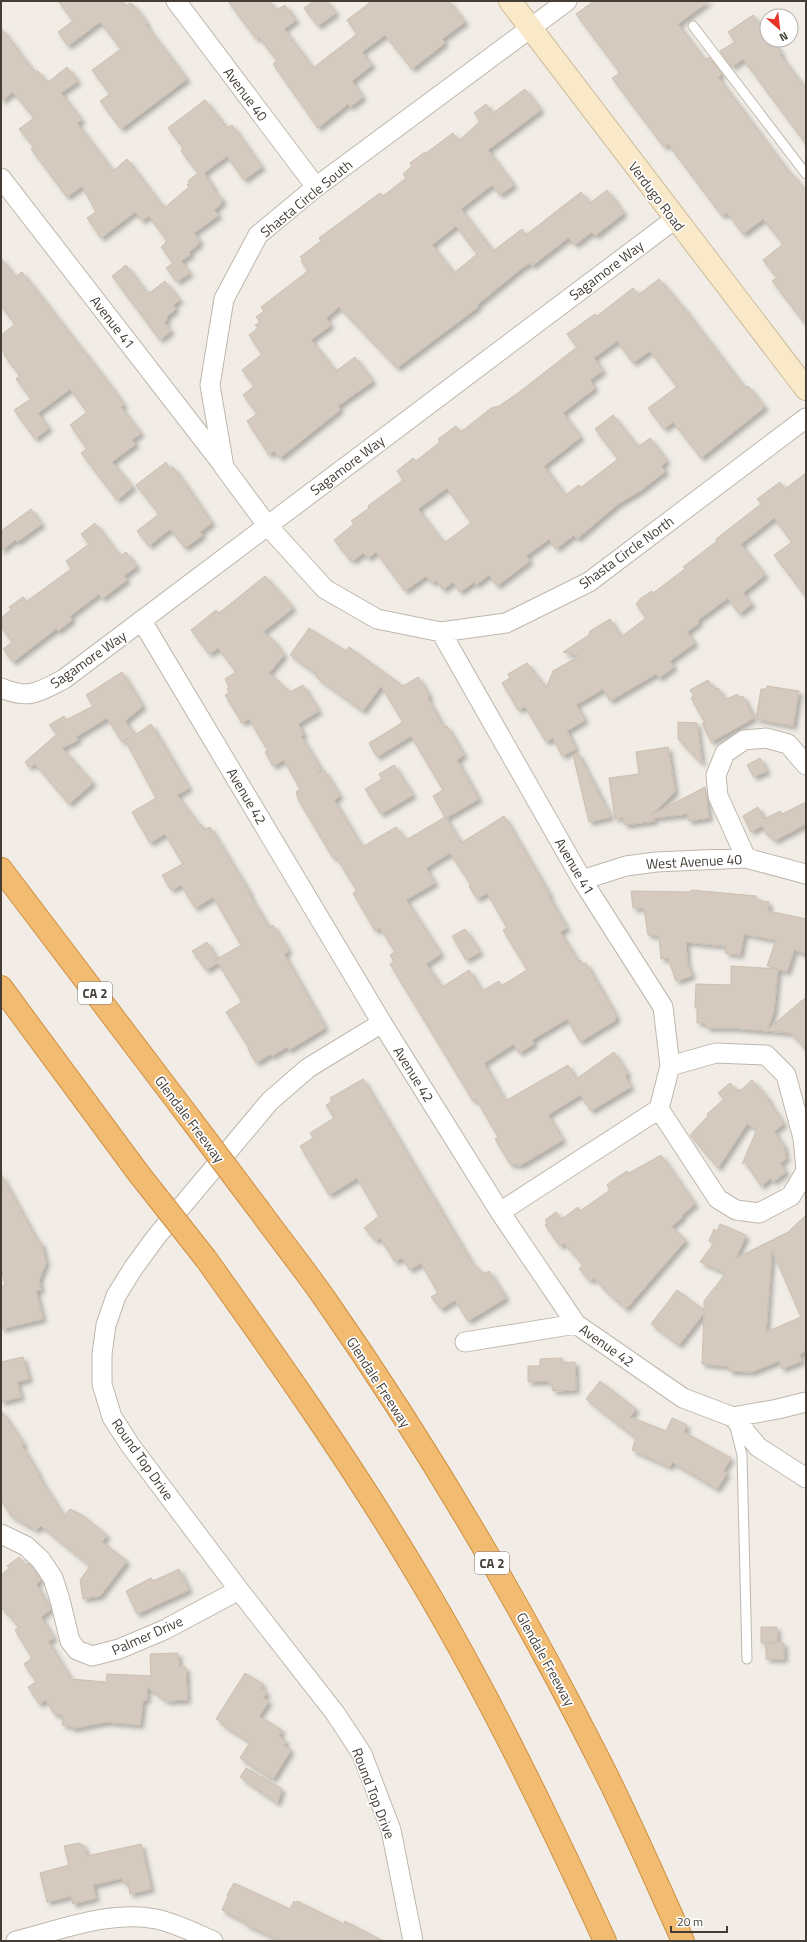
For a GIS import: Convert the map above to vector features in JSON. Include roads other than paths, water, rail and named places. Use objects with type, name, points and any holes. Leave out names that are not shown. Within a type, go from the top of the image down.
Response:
[{"type":"highway","name":"Glendale Freeway","points":[[1,869],[189,1117],[338,1318],[399,1411],[484,1547],[548,1661],[598,1757],[683,1941]]},
{"type":"highway","points":[[1,987],[139,1174],[206,1258],[279,1361],[409,1559],[472,1672],[546,1812],[605,1941]]},
{"type":"main road","name":"Verdugo Road","points":[[510,1],[806,389]]},
{"type":"street","name":"Avenue 40","points":[[176,1],[316,187]]},
{"type":"street","name":"Shasta Circle South","points":[[267,525],[224,467],[210,385],[224,299],[258,235],[316,187],[567,1]]},
{"type":"street","name":"Avenue 41","points":[[1,178],[224,467]]},
{"type":"street","name":"Sagamore Way","points":[[7,690],[35,694],[64,679],[675,219]]},
{"type":"street","name":"Shasta Circle North","points":[[267,525],[325,589],[377,619],[440,632],[506,623],[589,582],[806,418]]},
{"type":"street","name":"Avenue 42","points":[[142,621],[382,1023],[500,1212],[576,1324],[683,1398],[733,1417]]},
{"type":"street","name":"Avenue 41","points":[[440,632],[582,880],[663,1007],[670,1066],[658,1109]]},
{"type":"street","points":[[746,858],[718,796],[716,774],[725,753],[744,740],[766,738],[788,744],[806,765]]},
{"type":"street","name":"West Avenue 40","points":[[582,880],[626,866],[746,858],[806,874]]},
{"type":"street","name":"Round Top Drive","points":[[382,1023],[308,1068],[270,1101],[156,1238],[134,1267],[116,1296],[106,1325],[102,1354],[102,1384],[112,1417],[130,1445],[239,1590],[335,1713],[362,1754],[391,1830],[413,1941]]},
{"type":"street","points":[[500,1212],[658,1109],[718,1199],[736,1210],[759,1213],[791,1196],[806,1170],[803,1138],[786,1075],[766,1055],[716,1053],[670,1066]]},
{"type":"street","points":[[465,1342],[576,1324]]},
{"type":"street","points":[[806,1402],[778,1409],[733,1417],[758,1447],[806,1478]]},
{"type":"street","name":"Palmer Drive","points":[[1,1534],[26,1546],[41,1560],[53,1578],[70,1640],[77,1650],[92,1656],[119,1650],[164,1630],[239,1590]]},
{"type":"street","points":[[16,1941],[90,1922],[125,1916],[156,1919],[187,1929],[213,1941]]},
{"type":"lane","points":[[693,26],[806,174]]},
{"type":"lane","points":[[733,1417],[742,1455],[747,1659]]}]
